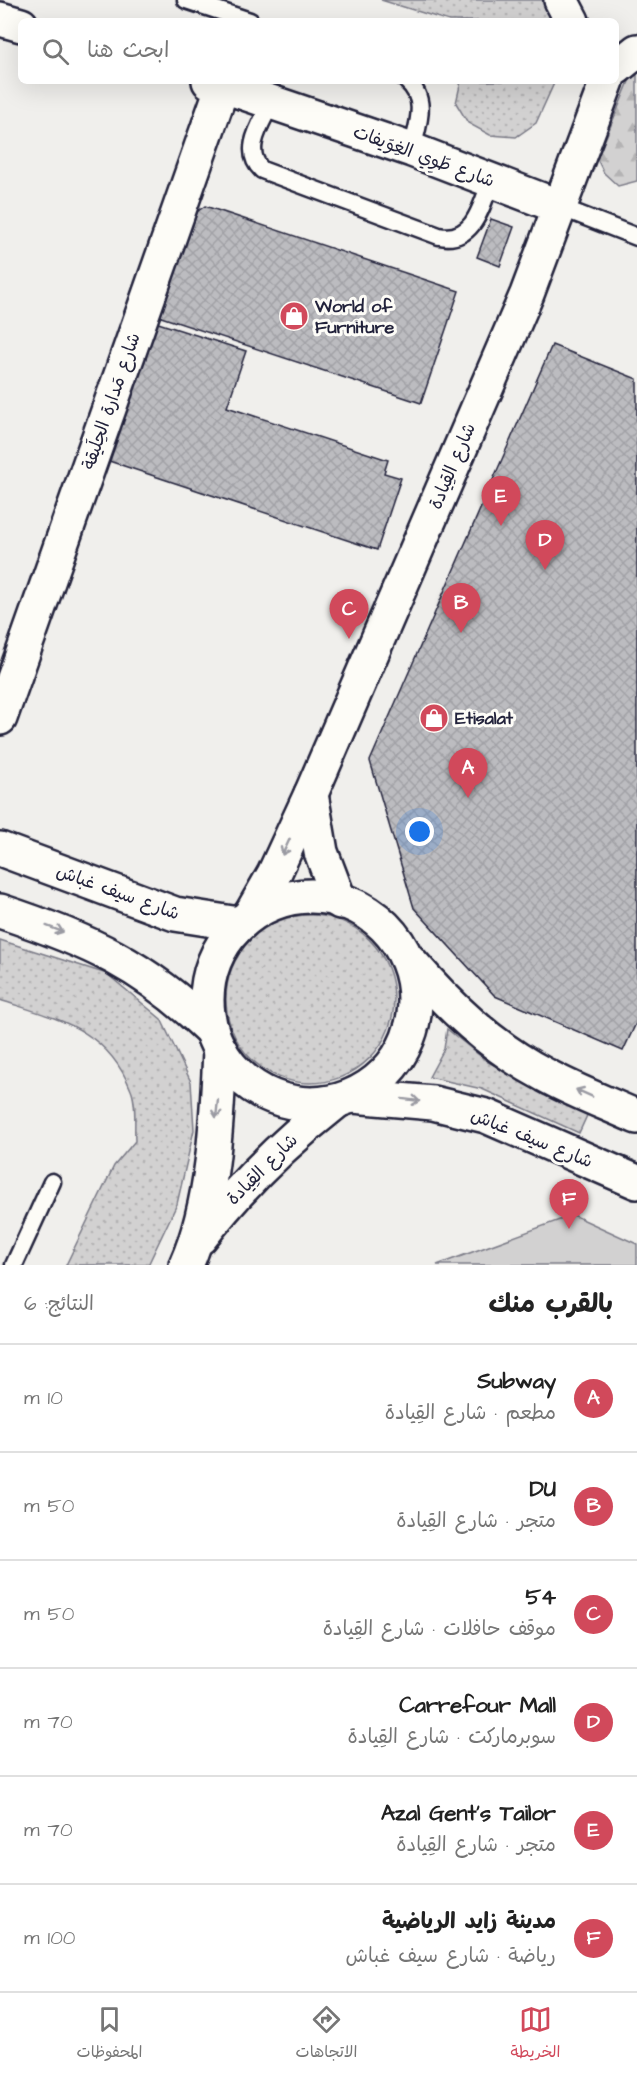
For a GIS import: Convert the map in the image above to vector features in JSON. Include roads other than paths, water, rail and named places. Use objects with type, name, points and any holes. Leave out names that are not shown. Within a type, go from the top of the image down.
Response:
[{"type":"street","points":[[561,0],[570,18]]},
{"type":"street","points":[[0,19],[18,24]]},
{"type":"street","points":[[619,66],[637,51]]},
{"type":"street","name":"شارع مَدارة الحِلَيقة","points":[[0,718],[216,84]]},
{"type":"street","name":"شارع طَوِي الغِوَيفات","points":[[219,84],[412,150],[560,207]]},
{"type":"street","name":"شارع القِيادة","points":[[583,84],[585,135]]},
{"type":"street","name":"شارع القِيادة","points":[[245,919],[274,874],[311,794],[527,294],[606,84]]},
{"type":"street","points":[[311,794],[321,852],[340,902]]},
{"type":"street","name":"شارع سيف غباش","points":[[0,849],[175,914],[245,919]]},
{"type":"street","points":[[216,1040],[207,1001],[210,973],[216,955],[245,919],[272,904],[294,899],[318,898],[340,902],[361,910],[380,923],[396,940],[408,959],[458,1012],[514,1057],[545,1076],[637,1117]]},
{"type":"street","points":[[0,911],[57,930],[113,954],[165,988],[216,1040],[236,1072],[257,1089],[274,1096],[309,1104],[345,1099],[373,1084],[390,1068],[403,1048],[412,1027],[416,1004],[414,981],[408,959]]},
{"type":"street","name":"شارع القِيادة","points":[[190,1255],[213,1148],[216,1040]]},
{"type":"street","name":"شارع القِيادة","points":[[190,1255],[246,1182],[304,1127],[345,1099]]},
{"type":"street","name":"شارع سيف غباش","points":[[345,1099],[434,1103],[486,1116],[637,1182]]},
{"type":"lane","points":[[186,0],[241,18]]},
{"type":"lane","points":[[410,84],[417,93],[421,110],[412,150]]},
{"type":"lane","points":[[272,101],[253,143],[254,159],[262,170],[439,236],[453,237],[468,230],[477,216],[491,180]]},
{"type":"lane","name":"شارع طَوِي الغِوَيفات","points":[[560,207],[637,237]]},
{"type":"lane","points":[[14,1265],[52,1182]]},
{"type":"place","name":"World of Furniture","points":[[294,316]]},
{"type":"place","name":"Azal Gent's Tailor","points":[[501,526]]},
{"type":"place","name":"Carrefour Mall","points":[[545,570]]},
{"type":"place","name":"DU","points":[[461,633]]},
{"type":"place","name":"54","points":[[349,639]]},
{"type":"place","name":"Etisalat","points":[[434,718]]},
{"type":"place","name":"Subway","points":[[468,798]]},
{"type":"place","name":"مدينة زايد الرياضية","points":[[569,1229]]}]
